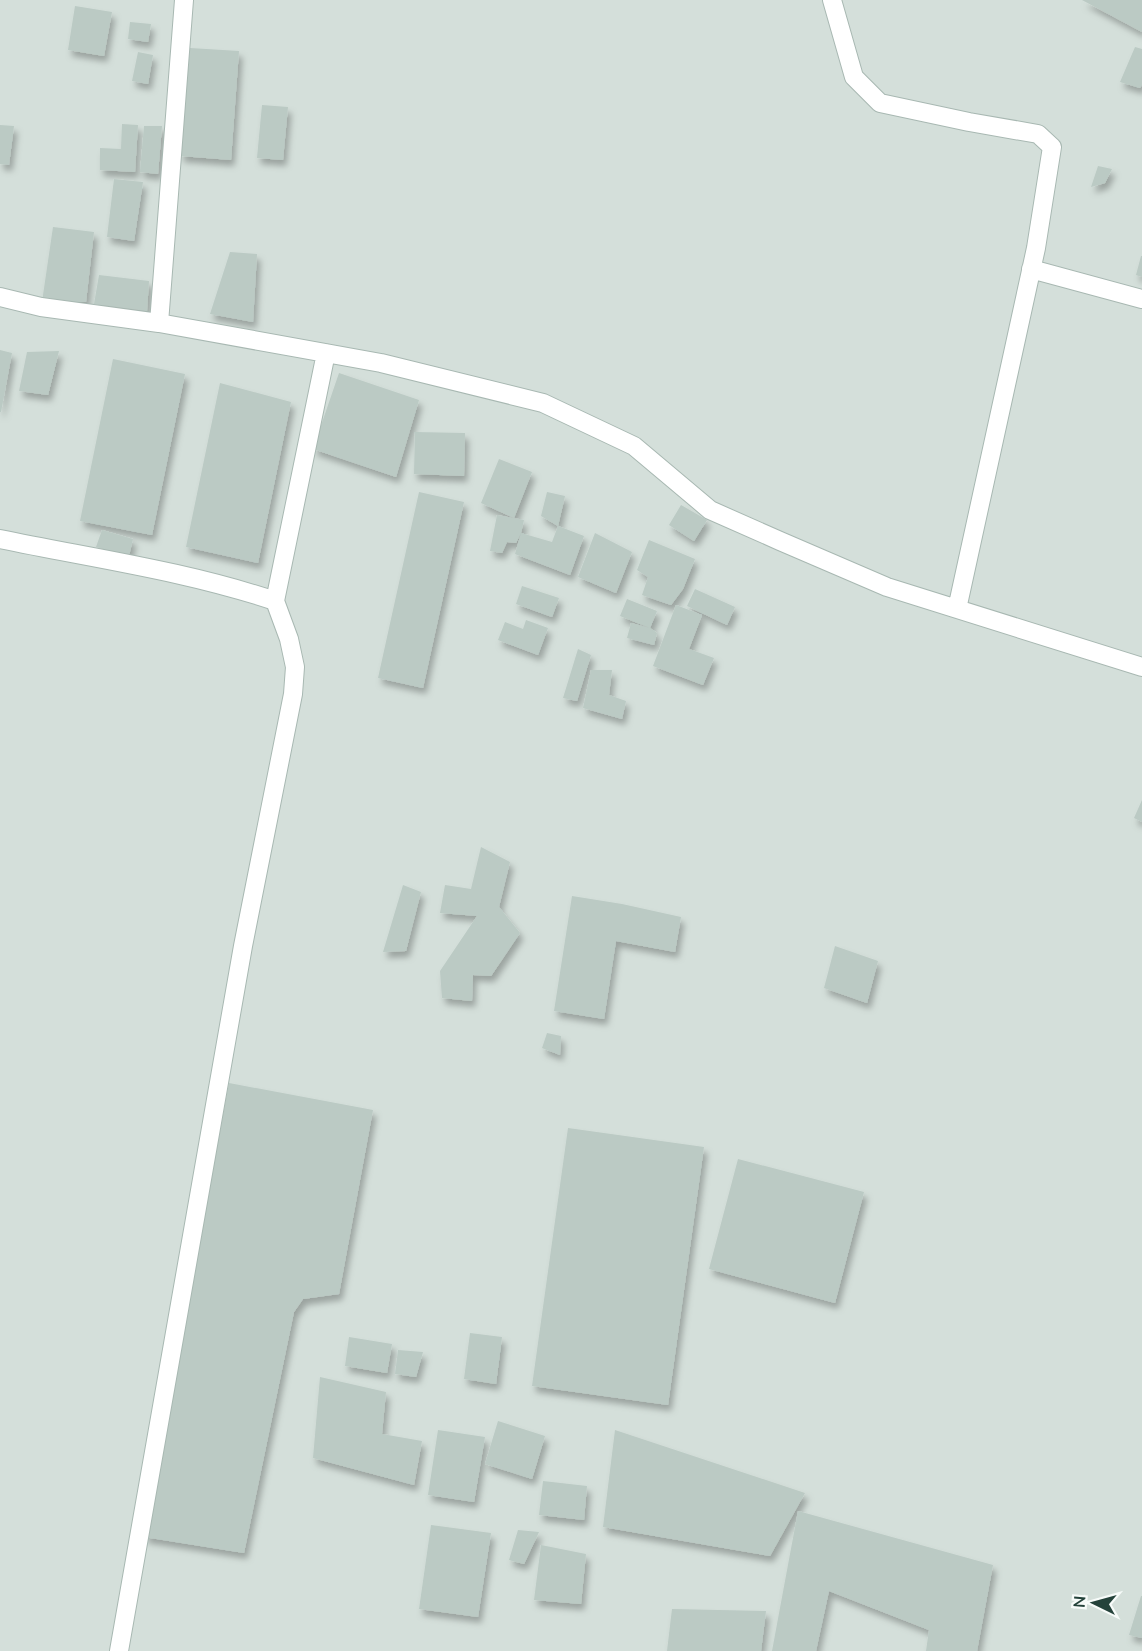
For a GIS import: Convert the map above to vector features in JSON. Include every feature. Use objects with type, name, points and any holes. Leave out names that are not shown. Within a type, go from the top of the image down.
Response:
[{"type":"street","points":[[159,323],[184,0]]},
{"type":"street","points":[[832,0],[854,76],[880,103],[1038,134],[1052,147],[1031,269],[957,609]]},
{"type":"street","points":[[1031,269],[1142,299]]},
{"type":"street","points":[[0,297],[41,307],[159,323],[381,363],[543,403],[634,446],[710,510],[888,587],[1142,668]]},
{"type":"street","points":[[120,1651],[243,946],[293,694],[295,667],[289,639],[274,601],[326,353]]},
{"type":"street","points":[[0,540],[195,579],[239,589],[274,601]]},
{"type":"shaded area","points":[[0,0],[1142,0],[1142,1651],[0,1651]]},
{"type":"building","points":[[1082,0],[1142,0],[1142,32]]},
{"type":"building","points":[[75,6],[112,12],[104,56],[68,50]]},
{"type":"building","points":[[130,22],[151,24],[148,42],[128,39]]},
{"type":"building","points":[[1135,47],[1142,49],[1142,85],[1140,88],[1120,82]]},
{"type":"building","points":[[190,48],[239,51],[231,160],[180,156]]},
{"type":"building","points":[[138,52],[153,55],[148,84],[132,81]]},
{"type":"building","points":[[262,105],[288,107],[283,160],[257,158]]},
{"type":"building","points":[[122,124],[138,125],[135,172],[100,170],[100,148],[121,149]]},
{"type":"building","points":[[0,125],[14,126],[9,165],[0,164]]},
{"type":"building","points":[[144,126],[162,126],[158,174],[140,172]]},
{"type":"building","points":[[1098,166],[1112,169],[1105,183],[1091,187]]},
{"type":"building","points":[[114,179],[143,182],[134,241],[107,237]]},
{"type":"building","points":[[53,227],[94,232],[86,302],[42,302]]},
{"type":"building","points":[[230,252],[257,254],[253,322],[210,314]]},
{"type":"building","points":[[1142,256],[1142,277],[1136,275]]},
{"type":"building","points":[[99,275],[149,281],[147,311],[94,304]]},
{"type":"building","points":[[0,350],[12,353],[1,412],[0,412]]},
{"type":"building","points":[[59,351],[48,395],[19,391],[27,352]]},
{"type":"building","points":[[113,359],[185,374],[152,535],[80,521]]},
{"type":"building","points":[[339,373],[419,400],[396,477],[313,449]]},
{"type":"building","points":[[220,383],[291,402],[258,563],[186,547]]},
{"type":"building","points":[[415,432],[465,433],[464,476],[414,474]]},
{"type":"building","points":[[499,459],[532,472],[514,518],[481,503]]},
{"type":"building","points":[[419,492],[464,502],[423,688],[378,678]]},
{"type":"building","points":[[547,492],[565,496],[558,526],[541,516]]},
{"type":"building","points":[[681,505],[707,520],[694,541],[669,525]]},
{"type":"building","points":[[497,515],[524,520],[516,543],[507,542],[502,553],[490,551]]},
{"type":"building","points":[[558,526],[584,536],[570,575],[515,554],[521,533],[552,542]]},
{"type":"building","points":[[102,530],[133,539],[129,556],[96,547]]},
{"type":"building","points":[[595,533],[632,552],[616,593],[578,577]]},
{"type":"building","points":[[649,540],[695,559],[683,589],[671,605],[642,595],[648,577],[637,570]]},
{"type":"building","points":[[522,586],[559,598],[552,617],[516,604]]},
{"type":"building","points":[[695,589],[735,607],[727,625],[687,606]]},
{"type":"building","points":[[627,599],[657,611],[650,628],[620,616]]},
{"type":"building","points":[[676,605],[702,615],[689,649],[714,658],[703,685],[653,666]]},
{"type":"building","points":[[526,620],[548,628],[538,655],[498,640],[505,622],[523,629]]},
{"type":"building","points":[[631,623],[650,628],[657,633],[654,645],[627,638]]},
{"type":"building","points":[[578,649],[591,655],[577,701],[563,698]]},
{"type":"building","points":[[591,670],[612,670],[609,695],[626,701],[622,719],[583,708]]},
{"type":"building","points":[[1142,800],[1142,822],[1134,818]]},
{"type":"building","points":[[481,847],[510,862],[499,907],[520,933],[491,976],[473,975],[472,1001],[442,998],[440,971],[477,916],[440,913],[445,885],[471,889]]},
{"type":"building","points":[[403,885],[421,892],[406,951],[383,952]]},
{"type":"building","points":[[572,896],[681,917],[675,952],[616,941],[604,1019],[554,1011]]},
{"type":"building","points":[[835,946],[878,961],[867,1003],[824,988]]},
{"type":"building","points":[[547,1033],[561,1036],[560,1055],[542,1048]]},
{"type":"building","points":[[229,1083],[373,1110],[339,1294],[303,1299],[294,1312],[244,1553],[144,1537]]},
{"type":"building","points":[[568,1128],[704,1147],[668,1405],[532,1386]]},
{"type":"building","points":[[738,1159],[864,1192],[835,1303],[709,1269]]},
{"type":"building","points":[[470,1333],[502,1337],[496,1384],[464,1379]]},
{"type":"building","points":[[349,1337],[392,1344],[387,1373],[345,1366]]},
{"type":"building","points":[[398,1350],[423,1352],[416,1377],[395,1374]]},
{"type":"building","points":[[320,1377],[386,1392],[382,1434],[422,1441],[414,1485],[313,1458]]},
{"type":"building","points":[[498,1421],[545,1436],[532,1479],[485,1464]]},
{"type":"building","points":[[438,1430],[485,1437],[474,1502],[428,1495]]},
{"type":"building","points":[[615,1430],[805,1493],[770,1556],[603,1527]]},
{"type":"building","points":[[543,1481],[587,1486],[584,1520],[539,1515]]},
{"type":"building","points":[[798,1511],[993,1565],[977,1651],[926,1651],[929,1630],[829,1591],[816,1651],[772,1651]]},
{"type":"building","points":[[431,1525],[491,1533],[478,1617],[419,1609]]},
{"type":"building","points":[[518,1530],[539,1532],[524,1564],[509,1560]]},
{"type":"building","points":[[541,1545],[586,1554],[581,1604],[534,1600]]},
{"type":"building","points":[[1142,1596],[1142,1638],[1129,1635]]},
{"type":"building","points":[[672,1609],[766,1611],[761,1651],[667,1651]]}]
